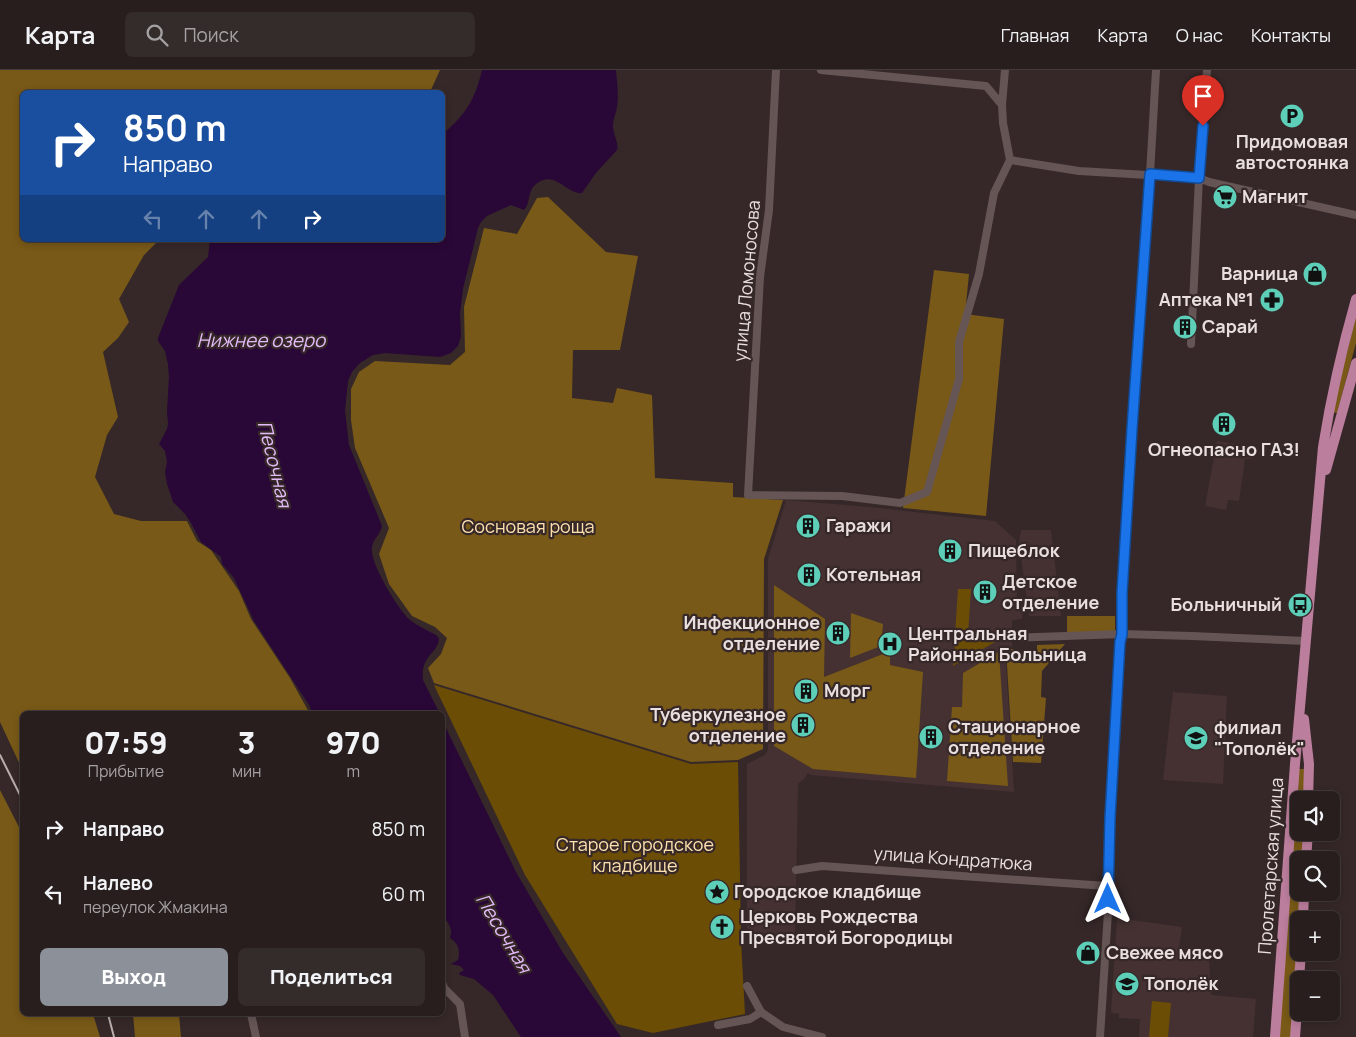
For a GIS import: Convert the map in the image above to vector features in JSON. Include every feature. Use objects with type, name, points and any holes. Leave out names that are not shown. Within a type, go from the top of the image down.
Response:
[{"type":"main road","name":"Пролетарская улица","points":[[1274,1037],[1295,764],[1323,447],[1328,416],[1356,299]]},
{"type":"main road","name":"Пролетарская улица","points":[[1319,495],[1356,363]]},
{"type":"main road","points":[[1328,416],[1340,419]]},
{"type":"main road","name":"Пролетарская улица","points":[[1302,698],[1309,764],[1308,791]]},
{"type":"main road","points":[[1295,764],[1309,764]]},
{"type":"main road","name":"Пролетарская улица","points":[[1296,1037],[1297,1021]]},
{"type":"street","name":"улица Ломоносова","points":[[776,70],[769,210],[760,277],[748,495],[842,496],[900,503],[927,492],[959,379],[959,342],[979,274],[994,192],[1010,160]]},
{"type":"street","points":[[821,70],[986,86],[1002,105]]},
{"type":"street","points":[[1005,70],[1002,105],[1003,123],[1010,160],[1079,171],[1199,178],[1217,184],[1356,215]]},
{"type":"street","points":[[1100,1037],[1108,912],[1107,886],[1113,758],[1122,634],[1122,593],[1156,70]]},
{"type":"street","points":[[1191,344],[1199,178],[1207,70]]},
{"type":"street","points":[[1012,638],[1122,634],[1306,641]]},
{"type":"street","name":"улица Кондратюка","points":[[796,870],[822,866],[1107,886]]},
{"type":"street","points":[[747,986],[761,1012],[783,1027],[822,1037]]},
{"type":"street","points":[[445,989],[460,1004],[465,1037]]},
{"type":"street","points":[[718,1025],[750,1019],[761,1012]]},
{"type":"street","points":[[251,1016],[256,1037]]},
{"type":"shaded area","points":[[1217,441],[1254,447],[1252,459],[1245,459],[1239,501],[1228,500],[1226,510],[1205,506]]},
{"type":"shaded area","name":"Центральная Районная Больница","points":[[786,500],[995,521],[1016,540],[1017,611],[1023,611],[1022,619],[1012,620],[1012,647],[1005,648],[1014,792],[811,775],[808,773],[798,784],[795,936],[775,937],[769,941],[747,941],[747,764],[765,755],[768,750],[768,559]]},
{"type":"shaded area","points":[[1021,530],[1051,530],[1061,616],[1029,616],[1019,542]]},
{"type":"shaded area","name":"филиал \"Тополёк\"","points":[[1173,692],[1227,696],[1223,784],[1163,780]]},
{"type":"shaded area","points":[[1117,918],[1182,927],[1178,955],[1209,958],[1211,995],[1256,999],[1253,1037],[1139,1037],[1140,1019],[1119,1018],[1119,1014],[1111,1013]]},
{"type":"green space","points":[[0,70],[440,70],[431,90],[20,90],[20,242],[157,242],[144,255],[119,299],[129,322],[118,338],[103,352],[118,417],[107,435],[95,477],[114,514],[141,521],[187,521],[197,541],[211,550],[239,591],[251,619],[290,678],[308,711],[20,711],[20,765],[0,722]]},
{"type":"green space","name":"Сосновая роща","points":[[548,197],[606,252],[638,256],[620,350],[573,350],[572,398],[613,403],[617,388],[652,395],[655,478],[733,483],[733,497],[783,500],[764,559],[763,749],[738,760],[691,762],[434,683],[428,668],[441,654],[447,638],[435,627],[412,616],[389,584],[379,554],[389,528],[355,448],[351,420],[351,389],[359,372],[375,361],[450,365],[465,352],[464,307],[484,228],[517,234],[537,198]]},
{"type":"green space","points":[[934,270],[969,274],[965,314],[1004,319],[986,516],[903,508]]},
{"type":"green space","points":[[1356,316],[1356,343],[1337,413],[1332,412]]},
{"type":"green space","points":[[774,585],[825,619],[824,677],[883,654],[890,655],[890,665],[923,672],[916,778],[813,769],[774,746]]},
{"type":"green space","points":[[958,589],[971,589],[968,635],[955,634]]},
{"type":"green space","points":[[851,613],[883,624],[881,646],[850,658]]},
{"type":"green space","points":[[1067,616],[1115,616],[1115,633],[1067,633]]},
{"type":"green space","points":[[955,640],[995,642],[953,666]]},
{"type":"green space","points":[[1065,644],[1042,671],[1041,697],[1046,698],[1041,763],[1013,762],[1006,649],[1015,649],[1015,663],[1037,663],[1037,645]]},
{"type":"green space","points":[[999,652],[1008,786],[947,781],[952,707],[962,707],[963,673]]},
{"type":"green space","name":"Старое городское кладбище","points":[[434,685],[691,764],[738,762],[741,941],[745,1014],[653,1033],[617,1024],[525,875]]},
{"type":"green space","points":[[1299,769],[1306,769],[1305,791],[1297,791]]},
{"type":"green space","points":[[0,790],[20,829],[20,1016],[94,1016],[100,1037],[0,1037]]},
{"type":"green space","points":[[1293,841],[1303,841],[1302,851],[1293,851]]},
{"type":"green space","points":[[1290,884],[1290,901],[1300,901],[1300,911],[1290,911],[1290,961],[1297,961],[1296,971],[1290,971],[1290,1021],[1293,1021],[1292,1037],[1278,1037]]},
{"type":"green space","points":[[1152,1001],[1171,1003],[1168,1037],[1149,1037]]},
{"type":"green space","points":[[133,1016],[179,1016],[181,1037],[135,1037]]},
{"type":"water","name":"Нижнее озеро","points":[[482,70],[616,70],[618,98],[613,126],[617,150],[596,173],[582,193],[570,190],[554,180],[548,179],[535,185],[524,210],[511,205],[487,216],[481,222],[463,289],[460,313],[461,336],[458,346],[451,353],[440,357],[385,353],[373,355],[360,363],[352,372],[348,381],[345,411],[349,445],[382,526],[373,544],[372,554],[379,574],[404,614],[439,638],[436,647],[424,665],[423,672],[423,680],[438,711],[312,711],[254,621],[234,578],[222,564],[221,557],[201,542],[185,514],[173,502],[165,472],[167,462],[165,451],[159,444],[168,424],[169,377],[165,351],[158,338],[179,285],[208,257],[210,242],[445,242],[445,132],[464,113],[476,90]]},
{"type":"water","name":"Песочная","points":[[445,726],[516,872],[563,953],[621,1037],[521,1037],[493,995],[474,979],[460,975],[459,973],[464,970],[460,966],[451,964],[458,960],[459,950],[450,938],[450,926],[445,920]]},
{"type":"railway","points":[[0,755],[20,795]]},
{"type":"railway","points":[[109,1016],[114,1037]]},
{"type":"place","name":"Придомовая автостоянка","points":[[1292,116]]},
{"type":"place","name":"Магнит","points":[[1225,197]]},
{"type":"place","name":"Варница","points":[[1315,274]]},
{"type":"place","name":"Аптека №1","points":[[1272,300]]},
{"type":"place","name":"Сарай","points":[[1185,327]]},
{"type":"place","name":"Огнеопасно ГАЗ!","points":[[1224,424]]},
{"type":"place","name":"Гаражи","points":[[808,526]]},
{"type":"place","name":"Пищеблок","points":[[950,551]]},
{"type":"place","name":"Котельная","points":[[809,575]]},
{"type":"place","name":"Детское отделение","points":[[985,592]]},
{"type":"place","name":"Больничный","points":[[1300,605]]},
{"type":"place","name":"Инфекционное отделение","points":[[838,633]]},
{"type":"place","name":"Центральная Районная Больница","points":[[890,644]]},
{"type":"place","name":"Морг","points":[[806,691]]},
{"type":"place","name":"Туберкулезное отделение","points":[[803,725]]},
{"type":"place","name":"Стационарное отделение","points":[[931,737]]},
{"type":"place","name":"филиал \"Тополёк\"","points":[[1196,738]]},
{"type":"place","name":"Городское кладбище","points":[[717,892]]},
{"type":"place","name":"Церковь Рождества Пресвятой Богородицы","points":[[722,927]]},
{"type":"place","name":"Свежее мясо","points":[[1088,953]]},
{"type":"place","name":"Тополёк","points":[[1127,984]]},
{"type":"route","points":[[1108,899],[1112,783],[1122,634],[1122,593],[1150,174],[1199,178],[1203,126]]}]
